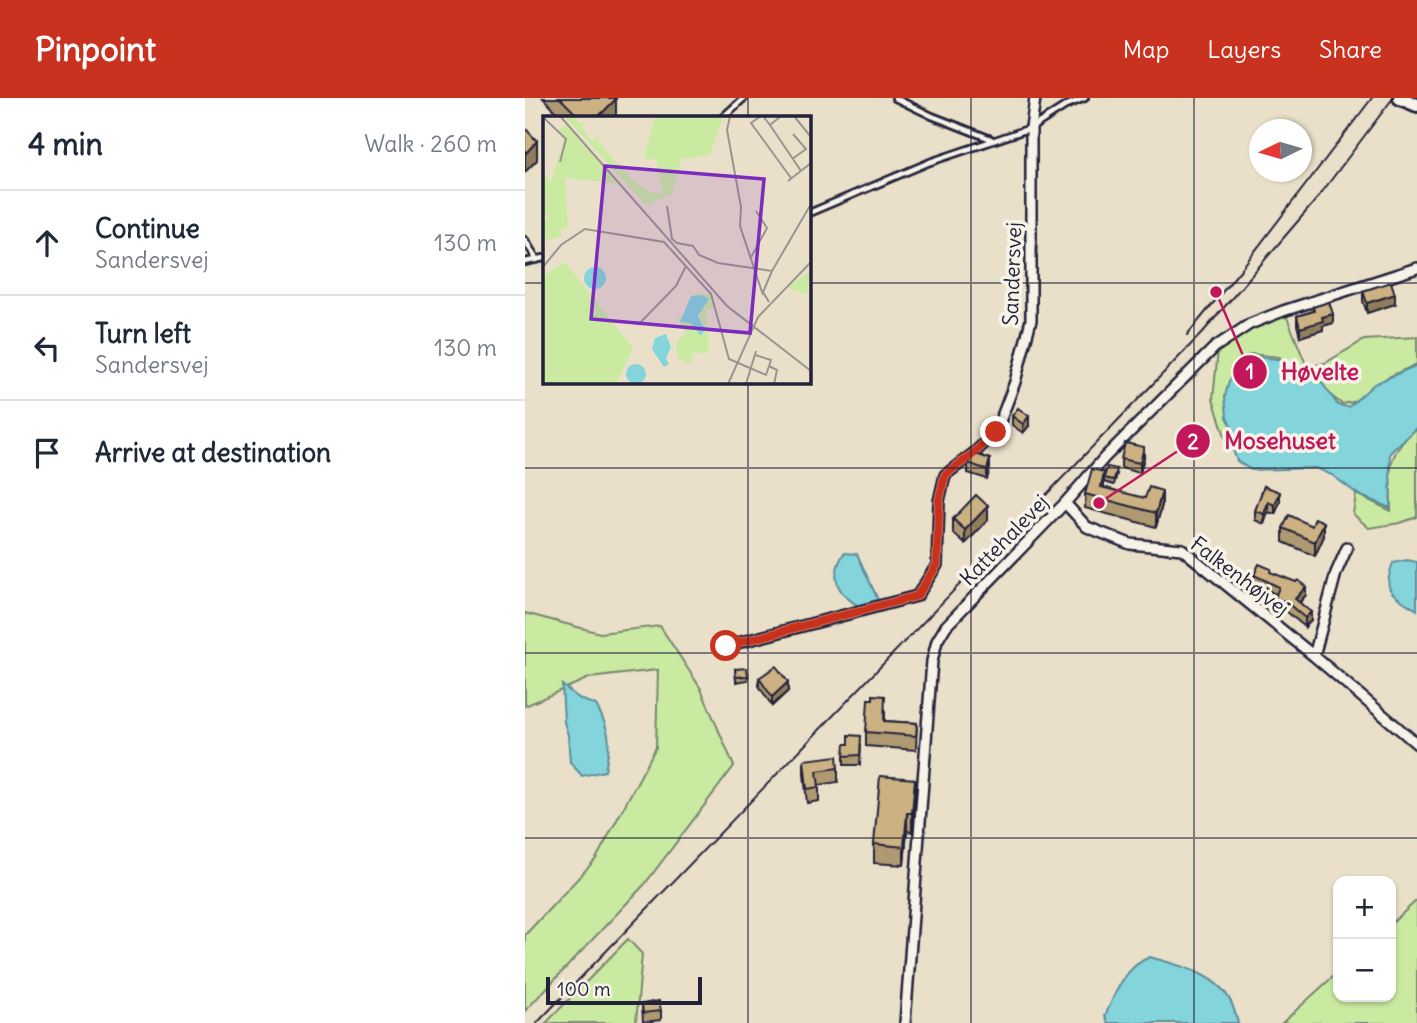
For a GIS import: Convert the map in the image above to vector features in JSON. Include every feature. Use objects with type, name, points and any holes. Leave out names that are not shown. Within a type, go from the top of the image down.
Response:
[{"type":"street","name":"Sandersvej","points":[[726,646],[917,596],[937,565],[939,501],[945,475],[996,432],[1015,382],[1031,320],[1031,128],[1035,98]]},
{"type":"street","points":[[1400,98],[1416,105]]},
{"type":"street","name":"Kattehalevej","points":[[905,1023],[932,661],[937,641],[946,626],[1065,503],[1105,457],[1215,347],[1250,324],[1283,311],[1417,268]]},
{"type":"street","name":"Falkenhøjvej","points":[[1065,503],[1087,527],[1130,544],[1182,549],[1417,744]]},
{"type":"street","points":[[1314,656],[1336,573],[1347,548]]},
{"type":"lane","points":[[724,116],[744,98]]},
{"type":"lane","points":[[895,98],[993,140]]},
{"type":"lane","points":[[810,213],[930,162],[1031,128],[1067,105],[1085,98]]},
{"type":"lane","points":[[525,240],[537,260]]},
{"type":"lane","points":[[525,262],[543,258]]},
{"type":"green space","points":[[1286,315],[1307,367],[1325,363],[1364,340],[1417,337],[1417,364],[1388,377],[1353,402],[1342,404],[1279,357],[1251,354],[1235,364],[1228,416],[1240,441],[1229,449],[1213,399],[1219,341]]},
{"type":"green space","points":[[1417,428],[1417,517],[1369,528],[1353,514],[1356,494],[1391,511],[1391,465],[1399,447]]},
{"type":"green space","points":[[525,613],[600,633],[660,626],[701,689],[734,766],[644,885],[525,1011],[525,935],[596,859],[656,747],[658,670],[589,678],[525,706]]},
{"type":"green space","points":[[1417,900],[1417,1023],[1282,1023],[1333,977],[1333,1002],[1396,1002],[1396,919]]},
{"type":"green space","points":[[628,939],[642,954],[636,1023],[546,1023]]},
{"type":"water","points":[[1246,356],[1278,359],[1301,372],[1315,373],[1338,405],[1349,407],[1374,384],[1417,365],[1417,427],[1390,453],[1390,508],[1359,495],[1332,475],[1316,468],[1251,470],[1237,461],[1232,447],[1234,432],[1227,417],[1225,396],[1229,381]]},
{"type":"water","points":[[844,553],[857,554],[879,602],[862,608],[842,592],[836,578]]},
{"type":"water","points":[[1407,560],[1417,562],[1417,610],[1391,592],[1389,587],[1393,563]]},
{"type":"water","points":[[562,685],[580,699],[596,705],[601,714],[608,737],[605,771],[582,776],[570,762]]},
{"type":"water","points":[[1150,957],[1195,972],[1216,984],[1231,1002],[1238,1023],[1108,1023],[1105,1016],[1122,981],[1141,961]]},
{"type":"building","points":[[560,98],[616,99],[599,116],[578,116]]},
{"type":"building","points":[[525,128],[537,141],[525,154]]},
{"type":"building","points":[[1391,282],[1395,294],[1367,303],[1363,291]]},
{"type":"building","points":[[1329,302],[1333,314],[1322,317],[1323,321],[1300,328],[1297,316],[1314,311],[1313,307]]},
{"type":"building","points":[[1018,408],[1029,416],[1023,424],[1012,416]]},
{"type":"building","points":[[1125,443],[1144,447],[1140,463],[1121,459]]},
{"type":"building","points":[[973,453],[990,459],[987,470],[968,463]]},
{"type":"building","points":[[1107,467],[1117,469],[1114,480],[1104,478]]},
{"type":"building","points":[[1092,469],[1104,472],[1101,487],[1145,498],[1149,487],[1162,491],[1156,513],[1085,494]]},
{"type":"building","points":[[1264,486],[1280,492],[1275,505],[1268,502],[1264,514],[1255,511]]},
{"type":"building","points":[[976,495],[988,506],[965,530],[953,519]]},
{"type":"building","points":[[1289,515],[1312,526],[1315,518],[1324,522],[1315,542],[1283,528]]},
{"type":"building","points":[[1259,564],[1271,569],[1270,572],[1296,582],[1298,580],[1306,587],[1295,599],[1311,612],[1305,618],[1286,602],[1275,598],[1279,587],[1254,575]]},
{"type":"building","points":[[776,666],[788,682],[772,697],[759,678]]},
{"type":"building","points":[[747,668],[748,676],[736,677],[735,669]]},
{"type":"building","points":[[873,695],[885,696],[884,721],[917,723],[916,736],[866,732],[868,699],[873,699]]},
{"type":"building","points":[[849,735],[861,736],[860,755],[844,756]]},
{"type":"building","points":[[837,756],[838,768],[817,771],[819,787],[807,789],[804,760]]},
{"type":"building","points":[[880,776],[915,779],[912,813],[907,813],[904,847],[874,844]]},
{"type":"building","points":[[659,1001],[661,1011],[643,1013],[642,1004]]},
{"type":"tram line","points":[[1187,335],[1242,268],[1372,98]]},
{"type":"tram line","points":[[537,1023],[1203,332],[1316,200],[1393,98]]},
{"type":"place","name":"Høvelte","points":[[1216,292]]},
{"type":"place","name":"Mosehuset","points":[[1099,503]]},
{"type":"route","points":[[726,646],[917,596],[937,565],[939,501],[945,475],[996,432]]}]
